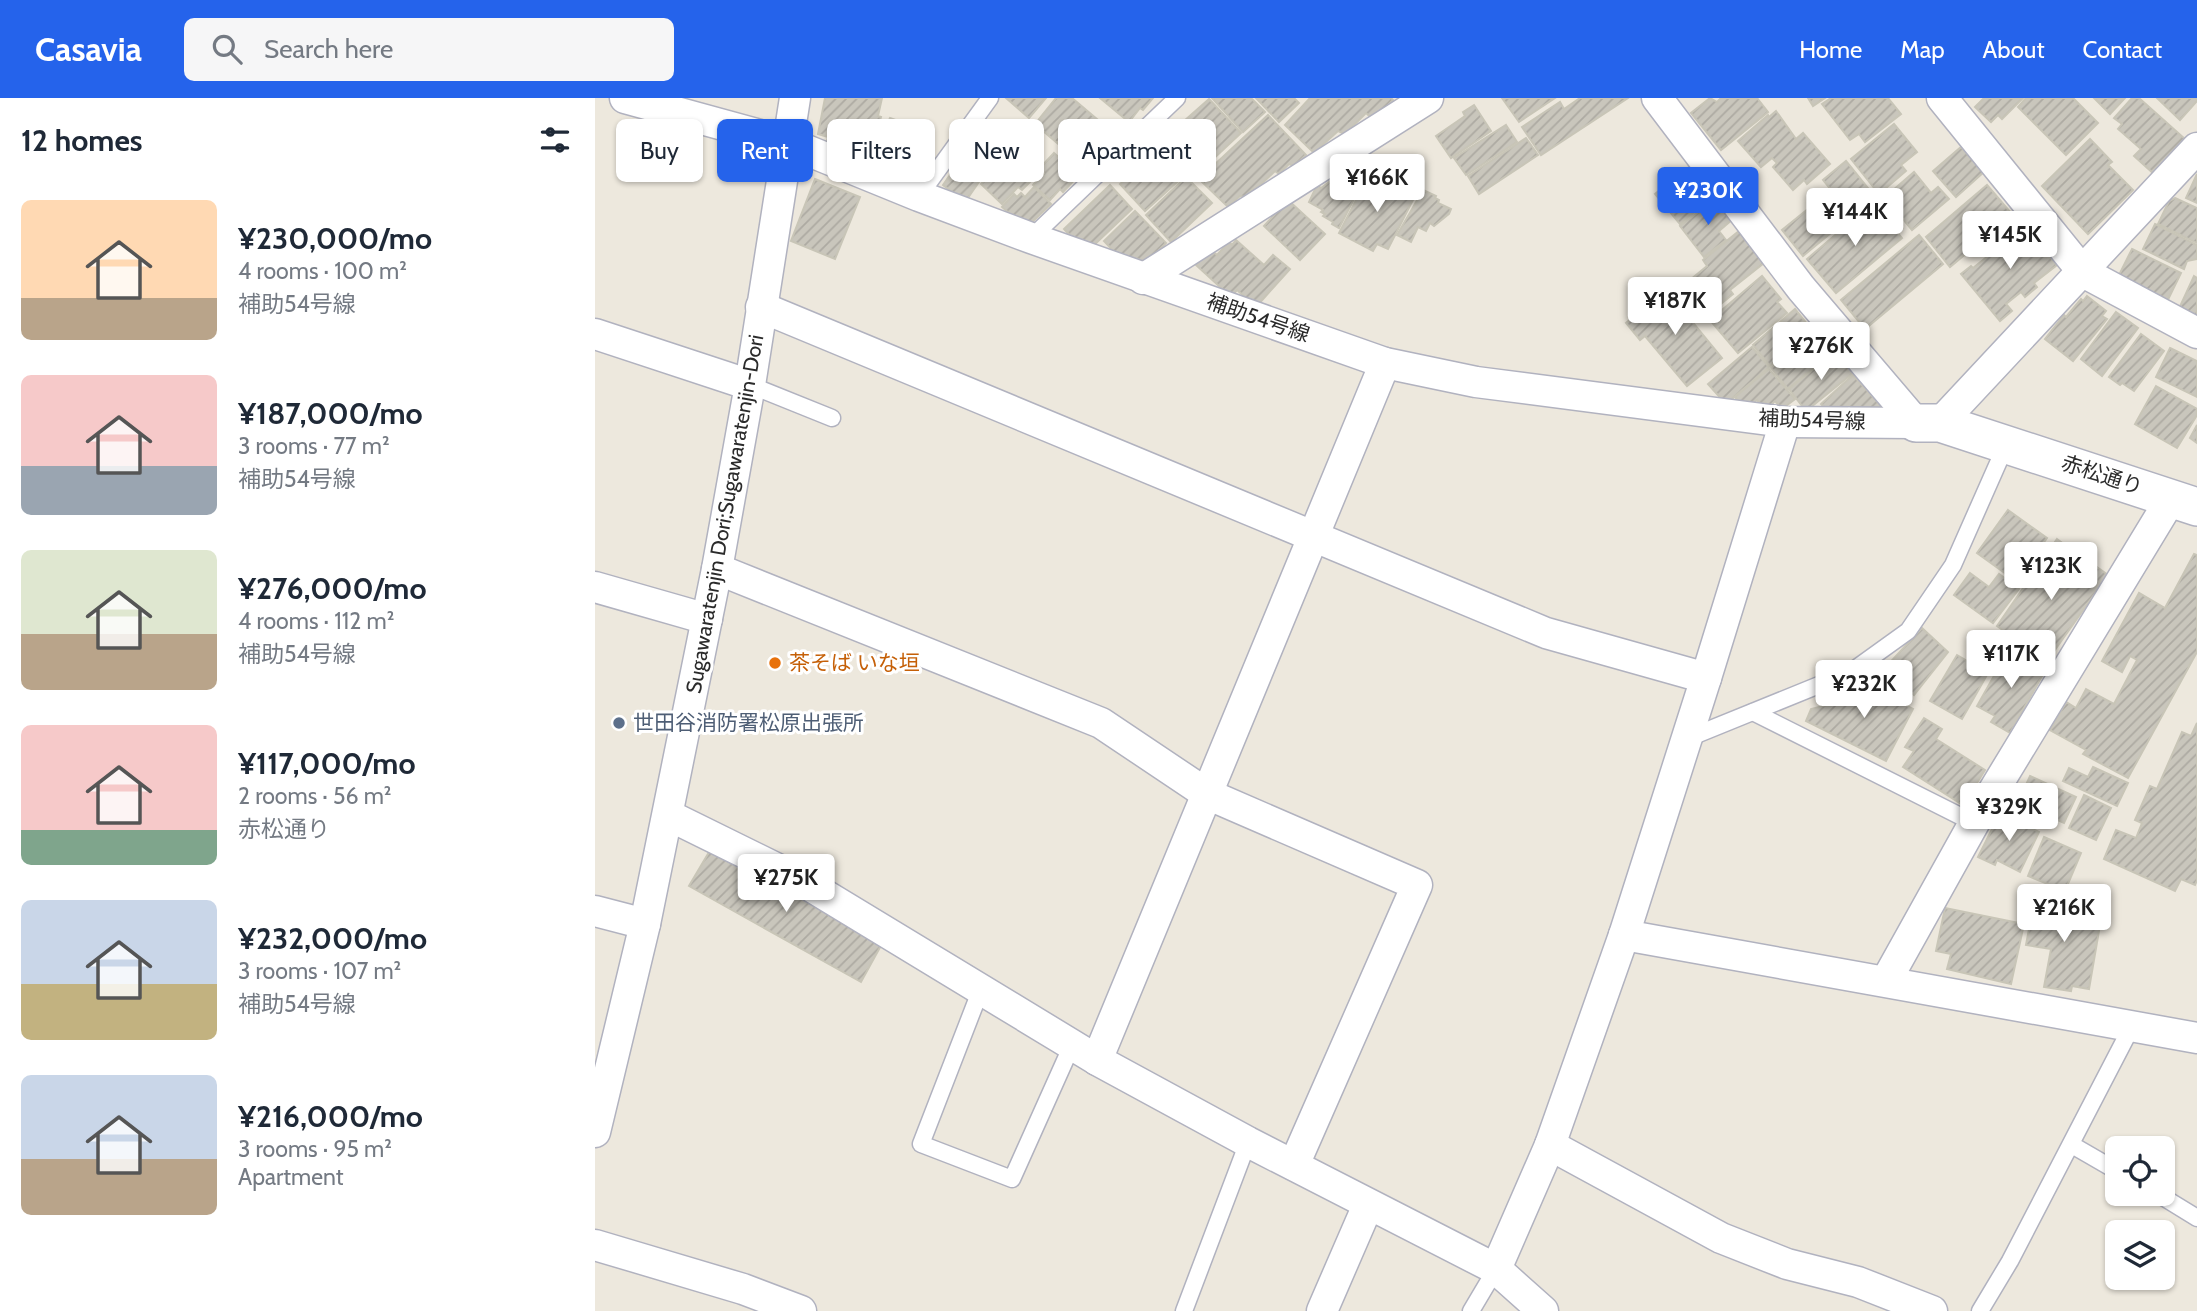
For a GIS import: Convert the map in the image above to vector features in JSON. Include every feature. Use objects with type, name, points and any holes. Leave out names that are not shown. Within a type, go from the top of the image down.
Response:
[{"type":"street","name":"補助54号線","points":[[625,98],[717,123]]},
{"type":"street","name":"Sugawaratenjin Dori;Sugawaratenjin-Dori","points":[[792,119],[795,98]]},
{"type":"street","points":[[1143,279],[1428,98]]},
{"type":"street","points":[[1657,98],[1801,288],[1928,423],[2083,272],[2197,148]]},
{"type":"street","points":[[1942,98],[2083,272],[2197,333]]},
{"type":"street","name":"補助54号線","points":[[813,153],[1031,238],[1385,363],[1476,382],[1785,422],[1928,423]]},
{"type":"street","name":"Sugawaratenjin Dori;Sugawaratenjin-Dori","points":[[595,1132],[645,924],[717,569],[782,182]]},
{"type":"street","points":[[761,307],[1546,633],[1706,678]]},
{"type":"street","points":[[595,334],[750,385]]},
{"type":"street","points":[[1084,1052],[1207,794],[1385,363]]},
{"type":"street","points":[[1496,1269],[1550,1145],[1624,935],[1785,422]]},
{"type":"street","name":"赤松通り","points":[[1928,423],[2184,502]]},
{"type":"street","points":[[1887,981],[1974,823],[2184,502]]},
{"type":"street","points":[[717,569],[1101,723],[1207,794],[1417,885],[1294,1165]]},
{"type":"street","points":[[595,587],[707,619]]},
{"type":"street","points":[[668,815],[802,881],[1084,1052],[1248,1142],[1496,1269],[1543,1311]]},
{"type":"street","points":[[595,911],[645,924]]},
{"type":"street","points":[[1624,935],[2197,1038]]},
{"type":"street","points":[[1550,1145],[1721,1238],[1787,1264],[1858,1282],[1932,1311]]},
{"type":"street","points":[[1322,1311],[1368,1205]]},
{"type":"street","points":[[595,1245],[743,1289],[801,1311]]},
{"type":"lane","points":[[919,196],[990,98]]},
{"type":"lane","points":[[1031,238],[1177,98]]},
{"type":"lane","points":[[750,385],[832,418]]},
{"type":"lane","points":[[1686,739],[1851,672],[1908,631],[1954,565],[2006,445]]},
{"type":"lane","points":[[1753,712],[1974,823]]},
{"type":"lane","points":[[981,989],[921,1144],[1012,1179],[1084,1052]]},
{"type":"lane","points":[[1980,1311],[2072,1145],[2133,1027]]},
{"type":"lane","points":[[1184,1311],[1248,1142]]},
{"type":"lane","points":[[2072,1145],[2105,1164]]},
{"type":"lane","points":[[2175,1204],[2197,1218]]},
{"type":"lane","points":[[1471,1311],[1496,1269]]},
{"type":"building","points":[[825,98],[882,98],[878,116],[880,119],[827,119],[827,137],[818,134]]},
{"type":"building","points":[[1006,98],[1046,98],[1029,118]]},
{"type":"building","points":[[1056,98],[1072,98],[1097,119],[1058,119],[1058,144],[1044,132],[1044,119],[1039,119]]},
{"type":"building","points":[[1100,98],[1153,98],[1131,119],[1125,119]]},
{"type":"building","points":[[1212,98],[1251,98],[1265,112],[1243,132]]},
{"type":"building","points":[[1256,98],[1294,98],[1299,103],[1279,122]]},
{"type":"building","points":[[1310,98],[1393,100],[1374,120],[1366,113],[1345,134],[1338,131],[1314,153],[1285,125]]},
{"type":"building","points":[[1502,98],[1555,98],[1519,122]]},
{"type":"building","points":[[1580,98],[1628,98],[1541,155],[1522,127],[1560,102],[1564,109]]},
{"type":"building","points":[[1710,98],[1717,102],[1721,98],[1757,98],[1768,112],[1721,150],[1691,113]]},
{"type":"building","points":[[1808,98],[1825,98],[1813,106]]},
{"type":"building","points":[[1831,98],[1888,98],[1901,114],[1865,142],[1859,134],[1850,140],[1822,104]]},
{"type":"building","points":[[1984,98],[2023,98],[2002,119],[1998,115],[1991,122],[1975,107]]},
{"type":"building","points":[[2026,98],[2073,98],[2098,123],[2066,155],[2018,107]]},
{"type":"building","points":[[2094,98],[2125,98],[2110,114]]},
{"type":"building","points":[[2132,98],[2139,98],[2185,139],[2154,174],[2134,156],[2141,149],[2118,129],[2122,124],[2114,118]]},
{"type":"building","points":[[2157,98],[2197,98],[2197,101],[2180,120]]},
{"type":"building","points":[[1209,99],[1241,133],[1216,156],[1216,119],[1186,119]]},
{"type":"building","points":[[1474,105],[1491,131],[1451,158],[1436,136],[1465,116],[1463,112]]},
{"type":"building","points":[[1776,111],[1796,139],[1803,133],[1830,164],[1807,184],[1804,180],[1793,190],[1773,167],[1777,163],[1772,158],[1761,167],[1738,141]]},
{"type":"building","points":[[1268,115],[1306,155],[1294,166],[1289,164],[1279,174],[1275,171],[1254,191],[1253,189],[1245,197],[1240,196],[1228,207],[1202,182],[1216,182],[1216,163]]},
{"type":"building","points":[[1894,124],[1917,152],[1901,165],[1906,171],[1879,194],[1851,159]]},
{"type":"building","points":[[1506,125],[1517,142],[1466,175],[1454,158]]},
{"type":"building","points":[[1526,138],[1538,155],[1479,194],[1468,176]]},
{"type":"building","points":[[2090,139],[2112,162],[2108,165],[2133,190],[2088,234],[2042,186]]},
{"type":"building","points":[[1961,147],[1984,172],[1956,197],[1933,171]]},
{"type":"building","points":[[1054,153],[1058,157],[1058,182],[1072,182],[1063,192],[1060,189],[1050,200],[1033,185],[1036,182],[1044,182],[1044,164]]},
{"type":"building","points":[[1846,161],[1876,198],[1852,216],[1823,180]]},
{"type":"building","points":[[1693,164],[1710,185],[1694,198],[1701,207],[1680,224],[1655,194]]},
{"type":"building","points":[[1349,165],[1367,174],[1339,228],[1323,216],[1323,210],[1309,202],[1317,185],[1321,188],[1332,180],[1338,183]]},
{"type":"building","points":[[1914,172],[1931,193],[1938,187],[1949,199],[1912,230],[1885,197]]},
{"type":"building","points":[[2197,174],[2197,203],[2186,198]]},
{"type":"building","points":[[1369,175],[1391,186],[1394,181],[1416,194],[1388,249],[1377,244],[1373,251],[1339,233]]},
{"type":"building","points":[[949,176],[949,182],[979,182],[965,202],[943,185]]},
{"type":"building","points":[[815,179],[860,197],[835,259],[791,241]]},
{"type":"building","points":[[1030,182],[1022,190],[1018,187],[1002,204],[981,184]]},
{"type":"building","points":[[1122,182],[1177,182],[1145,211],[1120,184]]},
{"type":"building","points":[[1181,182],[1191,182],[1212,203],[1171,242],[1146,215]]},
{"type":"building","points":[[1110,185],[1132,209],[1090,249],[1080,246],[1064,229]]},
{"type":"building","points":[[1987,185],[2012,214],[1992,230],[1988,226],[1975,237],[1980,242],[1950,267],[1926,237]]},
{"type":"building","points":[[1034,187],[1051,204],[1026,228],[1002,207],[1014,194],[1017,197],[1021,193],[1025,197]]},
{"type":"building","points":[[1423,190],[1436,196],[1438,203],[1451,209],[1449,214],[1434,226],[1430,223],[1426,231],[1418,227],[1411,242],[1397,235]]},
{"type":"building","points":[[1828,193],[1849,218],[1803,256],[1782,230]]},
{"type":"building","points":[[1718,197],[1734,218],[1719,231],[1726,240],[1704,257],[1680,226]]},
{"type":"building","points":[[2175,198],[2197,208],[2197,243],[2158,224],[2169,201]]},
{"type":"building","points":[[1288,200],[1325,234],[1300,260],[1264,226]]},
{"type":"building","points":[[1873,203],[1902,238],[1836,293],[1807,259]]},
{"type":"building","points":[[1135,211],[1166,243],[1144,265],[1138,259],[1133,264],[1121,259],[1104,241]]},
{"type":"building","points":[[2155,224],[2197,245],[2197,259],[2187,261],[2184,269],[2143,249]]},
{"type":"building","points":[[2019,226],[2021,229],[2025,226],[2057,265],[2034,283],[2037,287],[2025,297],[2021,292],[2006,304],[2012,311],[2000,321],[1961,274],[1998,248],[1996,244]]},
{"type":"building","points":[[1744,227],[1769,259],[1730,290],[1733,294],[1707,315],[1684,285],[1707,266],[1703,260]]},
{"type":"building","points":[[1919,235],[1943,264],[1865,329],[1841,300]]},
{"type":"building","points":[[1236,240],[1264,265],[1273,255],[1290,269],[1256,307],[1237,290],[1231,297],[1196,265],[1211,250],[1217,255],[1229,242],[1232,245]]},
{"type":"building","points":[[2132,249],[2181,273],[2164,308],[2115,283]]},
{"type":"building","points":[[1762,276],[1781,299],[1777,302],[1787,313],[1738,353],[1710,320]]},
{"type":"building","points":[[2194,276],[2197,278],[2197,322],[2177,313]]},
{"type":"building","points":[[1669,288],[1678,300],[1676,302],[1722,358],[1687,386],[1645,336],[1640,340],[1626,323]]},
{"type":"building","points":[[2087,296],[2106,311],[2102,316],[2107,319],[2073,361],[2045,339],[2064,315],[2066,317],[2081,299],[2083,301]]},
{"type":"building","points":[[1795,309],[1812,330],[1770,366],[1753,345]]},
{"type":"building","points":[[2116,312],[2138,328],[2102,376],[2081,359]]},
{"type":"building","points":[[1813,332],[1823,344],[1826,341],[1836,342],[1840,346],[1788,389],[1771,368]]},
{"type":"building","points":[[2141,334],[2164,351],[2134,391],[2109,377]]},
{"type":"building","points":[[1752,347],[1769,367],[1726,404],[1708,384]]},
{"type":"building","points":[[2170,348],[2197,361],[2197,397],[2156,377]]},
{"type":"building","points":[[1832,354],[1842,366],[1845,363],[1858,369],[1806,411],[1789,389]]},
{"type":"building","points":[[1769,369],[1795,399],[1782,409],[1775,401],[1769,407],[1765,402],[1761,405],[1757,400],[1748,407],[1742,405],[1735,397]]},
{"type":"building","points":[[1853,375],[1883,408],[1830,414],[1821,404]]},
{"type":"building","points":[[2156,386],[2197,409],[2197,415],[2177,448],[2135,424]]},
{"type":"building","points":[[2197,425],[2197,443],[2190,438]]},
{"type":"building","points":[[2008,510],[2047,538],[2016,581],[1977,553]]},
{"type":"building","points":[[2057,539],[2073,551],[2065,561],[2080,572],[2087,560],[2108,575],[2047,661],[1997,626]]},
{"type":"building","points":[[2194,554],[2197,555],[2197,652],[2128,778],[2083,754],[2086,750],[2050,730],[2066,702],[2076,708],[2086,689],[2114,704],[2137,660],[2130,656],[2122,672],[2102,661],[2139,593],[2165,608]]},
{"type":"building","points":[[1970,573],[1989,587],[1999,574],[2019,589],[1993,623],[1954,595]]},
{"type":"building","points":[[1922,628],[1948,652],[1914,695],[1885,668]]},
{"type":"building","points":[[2009,649],[2046,669],[2010,733],[1991,722],[1995,716],[1977,706]]},
{"type":"building","points":[[1957,655],[1988,673],[1962,719],[1930,701]]},
{"type":"building","points":[[1862,683],[1913,709],[1886,761],[1806,721],[1811,709],[1831,704]]},
{"type":"building","points":[[1924,718],[1942,729],[1936,739],[1985,770],[1963,805],[1903,767],[1914,751],[1905,747]]},
{"type":"building","points":[[2197,723],[2197,880],[2195,885],[2181,879],[2175,891],[2104,859],[2116,830],[2136,838],[2142,823],[2135,820],[2150,786],[2157,789],[2182,732],[2191,736]]},
{"type":"building","points":[[2093,767],[2128,783],[2117,806],[2063,781],[2069,768],[2088,777]]},
{"type":"building","points":[[2030,776],[2076,797],[2064,823],[2018,802]]},
{"type":"building","points":[[2084,795],[2111,808],[2096,840],[2069,828]]},
{"type":"building","points":[[2000,813],[2039,832],[2020,872],[1997,860],[1995,865],[1978,857]]},
{"type":"building","points":[[2044,837],[2081,853],[2065,891],[2028,876]]},
{"type":"building","points":[[712,847],[883,942],[861,982],[689,886]]},
{"type":"building","points":[[2035,897],[2065,903],[2064,912],[2101,919],[2089,989],[2072,986],[2071,991],[2044,987],[2051,949],[2026,945]]},
{"type":"building","points":[[1945,908],[2024,924],[2011,984],[1947,969],[1951,954],[1936,951]]},
{"type":"place","name":"茶そば いな垣","points":[[775,663]]},
{"type":"place","name":"世田谷消防署松原出張所","points":[[619,723]]}]
